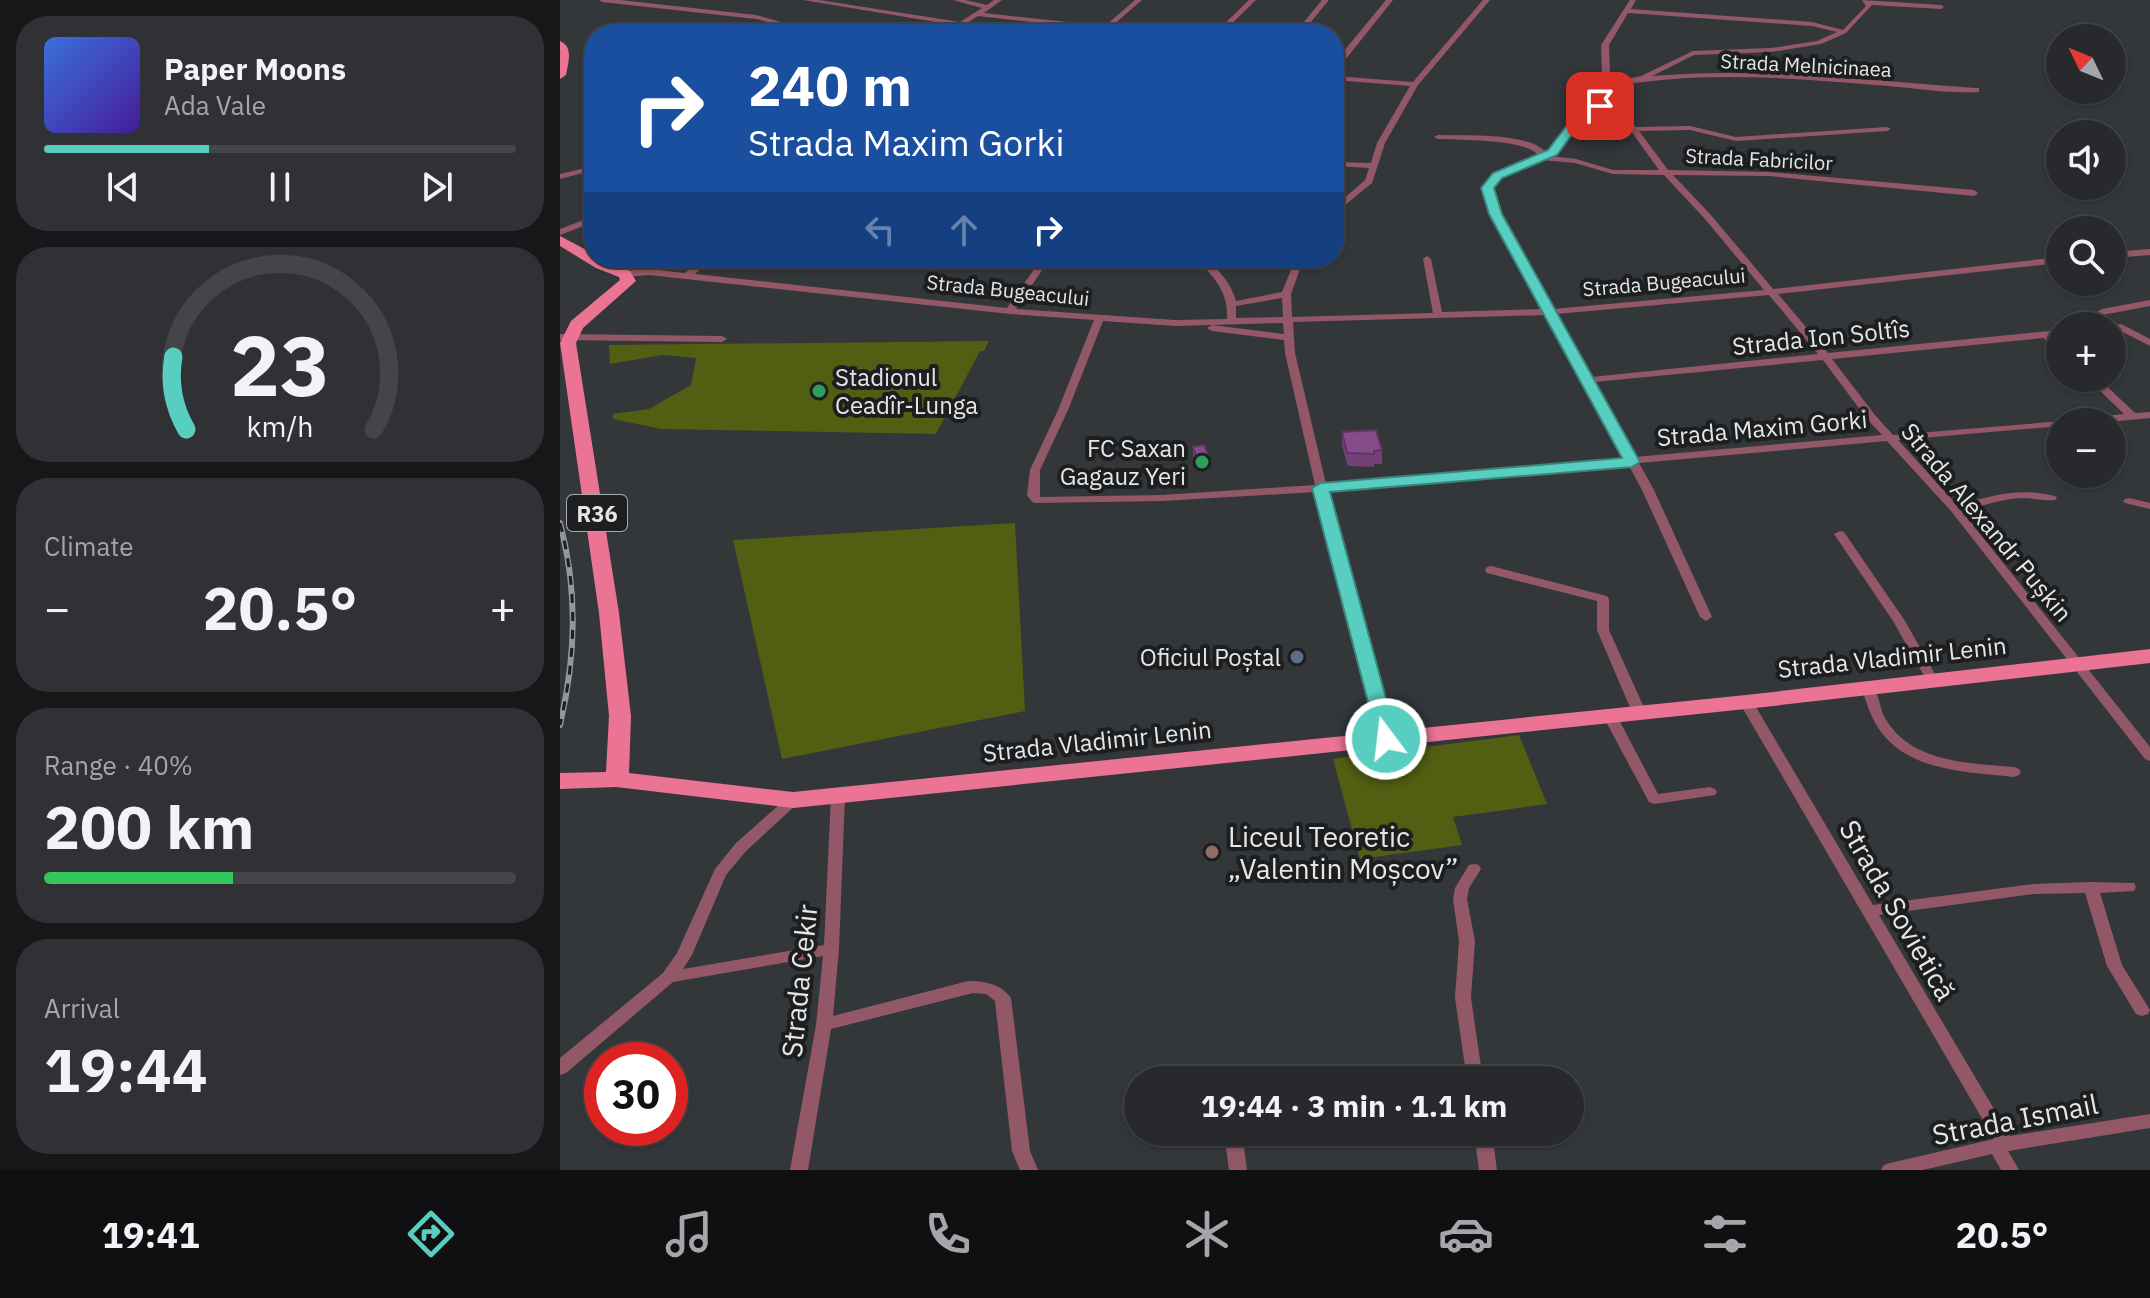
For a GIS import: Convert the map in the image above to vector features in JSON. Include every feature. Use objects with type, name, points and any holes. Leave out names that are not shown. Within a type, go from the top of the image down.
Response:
[{"type":"main road","points":[[560,45],[564,56],[560,75]]},
{"type":"main road","name":"Strada Bugeacului","points":[[560,240],[584,255]]},
{"type":"main road","name":"Strada Bugeacului","points":[[609,268],[625,274]]},
{"type":"main road","points":[[564,337],[625,286],[628,281],[625,274]]},
{"type":"main road","name":"R36","points":[[564,337],[606,581],[621,730],[621,761],[616,779]]},
{"type":"main road","name":"Strada Vladimir Lenin","points":[[560,781],[616,779],[793,800],[1746,702],[2150,656]]},
{"type":"street","points":[[602,0],[756,17],[783,24]]},
{"type":"street","points":[[806,0],[961,24],[999,0]]},
{"type":"street","points":[[956,0],[988,7]]},
{"type":"street","points":[[1113,24],[1139,0]]},
{"type":"street","points":[[1228,24],[1253,0]]},
{"type":"street","points":[[1306,24],[1326,0]]},
{"type":"street","points":[[1344,56],[1390,0]]},
{"type":"street","points":[[1344,203],[1361,190],[1386,133],[1415,84],[1487,0]]},
{"type":"street","points":[[1633,0],[1605,45],[1603,102],[1578,119],[1562,143],[1544,158],[1498,176],[1488,188],[1496,214],[1632,462],[1706,617]]},
{"type":"street","points":[[1604,86],[1635,80],[1693,53],[1804,46],[1844,32],[1867,1],[1941,7]]},
{"type":"street","points":[[680,9],[681,19]]},
{"type":"street","points":[[1625,11],[1812,24],[1844,32]]},
{"type":"street","points":[[979,14],[1053,24]]},
{"type":"street","name":"Strada Melnicinaea","points":[[1635,80],[1689,76],[1774,77],[1976,90]]},
{"type":"street","points":[[1344,79],[1415,84]]},
{"type":"street","name":"Strada Alexandr Pușkin","points":[[1598,108],[1622,118],[1634,129],[1825,356],[1871,417],[1955,509],[2150,756]]},
{"type":"street","points":[[1634,129],[1690,128],[1736,139],[1887,129]]},
{"type":"street","points":[[1438,137],[1521,143],[1540,150],[1544,158]]},
{"type":"street","name":"Strada Fabricilor","points":[[1544,158],[1576,161],[1613,172],[1769,174],[1974,193]]},
{"type":"street","points":[[1344,164],[1374,166]]},
{"type":"street","points":[[560,177],[584,171]]},
{"type":"street","points":[[560,232],[584,223]]},
{"type":"street","points":[[2126,254],[2150,252]]},
{"type":"street","points":[[1427,259],[1438,314]]},
{"type":"street","name":"Strada Bugeacului","points":[[625,274],[649,272],[1010,311],[1175,323],[1551,312],[2046,262]]},
{"type":"street","points":[[687,276],[696,268]]},
{"type":"street","points":[[1010,311],[1039,268]]},
{"type":"street","points":[[1209,268],[1228,288],[1234,304],[1231,322]]},
{"type":"street","points":[[1296,268],[1286,294],[1289,338],[1321,488],[1386,739]]},
{"type":"street","points":[[1234,304],[1286,294]]},
{"type":"street","points":[[2102,312],[2150,303]]},
{"type":"street","name":"Strada Maxim Gorki","points":[[1099,319],[1035,470],[1033,498],[1036,500],[1162,498],[1321,488],[2046,424]]},
{"type":"street","name":"Strada Bugeacului","points":[[1175,323],[1289,338]]},
{"type":"street","points":[[2126,333],[2150,343]]},
{"type":"street","name":"Strada Ion Soltîs","points":[[1586,380],[2046,335]]},
{"type":"street","points":[[564,337],[722,339]]},
{"type":"street","points":[[2110,392],[2144,418]]},
{"type":"street","points":[[1955,509],[2020,493],[2051,498]]},
{"type":"street","points":[[2129,501],[2150,506]]},
{"type":"street","points":[[1840,534],[1899,621],[1933,681]]},
{"type":"street","points":[[1491,570],[1603,599],[1603,630],[1639,712]]},
{"type":"street","points":[[1868,688],[1874,715],[1888,733],[1914,754],[1942,763],[2014,772]]},
{"type":"street","name":"Strada Sovietică","points":[[1746,702],[1869,911],[2001,1145],[2010,1170]]},
{"type":"street","points":[[1610,716],[1654,799],[1710,792]]},
{"type":"street","name":"Strada Cekir","points":[[799,1170],[824,1025],[838,796]]},
{"type":"street","points":[[560,1068],[669,977],[684,955],[720,873],[741,847],[793,800]]},
{"type":"street","points":[[1473,1066],[1463,998],[1467,941],[1460,899],[1462,888],[1474,869]]},
{"type":"street","points":[[2091,887],[2115,966],[2142,1010]]},
{"type":"street","points":[[1869,911],[2033,889],[2129,887]]},
{"type":"street","points":[[669,977],[831,949]]},
{"type":"street","points":[[824,1025],[968,987],[988,988],[997,992],[1003,998],[1021,1151],[1029,1170]]},
{"type":"street","name":"Strada Ismail","points":[[1890,1170],[2001,1145],[2150,1121]]},
{"type":"street","points":[[1235,1146],[1238,1170]]},
{"type":"street","points":[[1485,1146],[1488,1170]]},
{"type":"green space","name":"Stadionul Ceadîr-Lunga","points":[[989,341],[984,351],[980,351],[936,434],[661,429],[613,419],[613,414],[649,409],[691,385],[696,358],[662,355],[610,364],[609,345]]},
{"type":"green space","points":[[1015,523],[1025,711],[782,759],[733,540]]},
{"type":"green space","points":[[1519,735],[1547,804],[1453,817],[1462,845],[1360,859],[1333,759]]},
{"type":"building","points":[[1376,430],[1382,450],[1374,451],[1374,454],[1347,453],[1342,432]]},
{"type":"building","points":[[1204,445],[1210,460],[1198,462],[1193,447]]},
{"type":"railway","points":[[560,523],[570,574],[573,624],[569,674],[560,725]]},
{"type":"place","name":"Stadionul Ceadîr-Lunga","points":[[819,391]]},
{"type":"place","name":"FC Saxan Gagauz Yeri","points":[[1202,462]]},
{"type":"place","name":"Oficiul Poștal","points":[[1297,657]]},
{"type":"place","name":"Liceul Teoretic „Valentin Moșcov”","points":[[1212,852]]},
{"type":"route","points":[[1386,739],[1321,488],[1632,462],[1496,214],[1488,188],[1490,181],[1498,176],[1544,158],[1562,143],[1565,134],[1578,119],[1600,106]]}]
